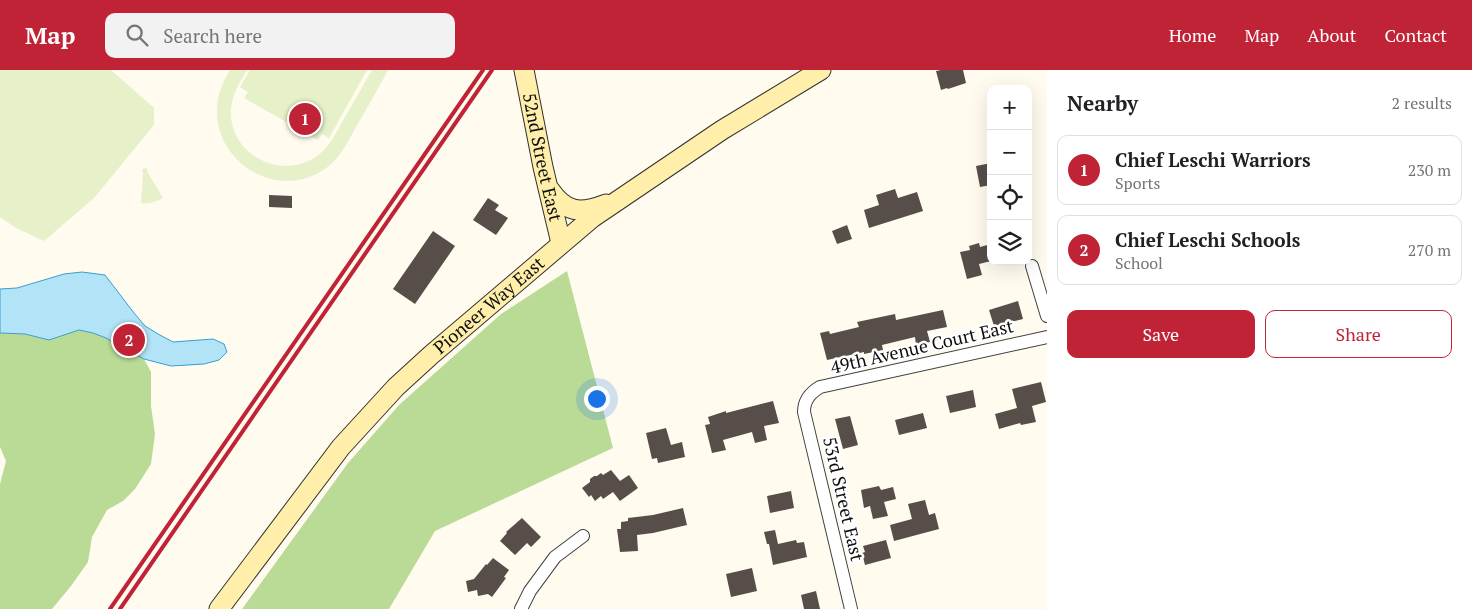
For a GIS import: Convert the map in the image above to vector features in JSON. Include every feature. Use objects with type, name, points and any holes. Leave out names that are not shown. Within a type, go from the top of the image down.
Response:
[{"type":"main road","name":"52nd Street East","points":[[524,70],[543,167],[561,243]]},
{"type":"main road","name":"Pioneer Way East","points":[[218,609],[342,447],[396,387],[431,355],[561,243],[614,201],[722,130],[822,70]]},
{"type":"main road","points":[[548,188],[562,204],[574,210],[598,207],[614,201]]},
{"type":"street","points":[[1032,266],[1047,316]]},
{"type":"street","name":"49th Avenue Court East","points":[[808,398],[814,390],[820,387],[1047,337]]},
{"type":"street","name":"53rd Street East","points":[[808,398],[804,404],[804,412],[851,609]]},
{"type":"street","points":[[520,609],[530,591],[555,557],[583,536]]},
{"type":"green space","points":[[0,70],[111,70],[154,108],[154,125],[94,198],[44,241],[16,228],[0,217]]},
{"type":"green space","points":[[230,70],[247,70],[237,88],[231,109],[232,125],[238,139],[247,150],[259,159],[273,164],[288,166],[303,163],[322,152],[333,138],[372,70],[388,70],[349,140],[336,159],[325,169],[307,178],[288,181],[270,179],[253,172],[238,161],[227,146],[219,129],[217,109],[221,89]]},
{"type":"green space","points":[[250,70],[367,70],[329,138],[322,134],[318,140],[244,98],[248,92],[240,87]]},
{"type":"green space","points":[[147,168],[163,198],[158,201],[141,203],[142,169]]},
{"type":"green space","points":[[567,271],[613,448],[435,531],[389,609],[242,609],[348,463],[399,405],[501,314]]},
{"type":"green space","points":[[79,330],[106,338],[144,359],[151,372],[151,406],[155,434],[151,464],[135,489],[123,501],[107,510],[92,537],[88,562],[52,609],[0,609],[0,484],[6,461],[0,447],[0,333],[25,334],[49,340]]},
{"type":"water","points":[[82,272],[105,275],[145,326],[158,334],[173,342],[213,339],[224,344],[227,352],[219,360],[204,364],[171,366],[144,359],[106,338],[79,330],[49,340],[25,334],[0,333],[0,289],[17,288],[64,274]]},
{"type":"building","points":[[963,70],[966,83],[941,90],[936,71]]},
{"type":"building","points":[[987,164],[987,186],[980,187],[976,166]]},
{"type":"building","points":[[895,189],[898,198],[917,192],[923,211],[869,228],[864,210],[879,205],[876,195]]},
{"type":"building","points":[[269,195],[292,196],[292,208],[269,207]]},
{"type":"building","points":[[488,198],[499,205],[495,210],[508,218],[496,235],[473,220]]},
{"type":"building","points":[[847,225],[852,239],[837,244],[832,231]]},
{"type":"building","points":[[433,231],[455,246],[415,304],[393,289]]},
{"type":"building","points":[[979,243],[980,247],[987,245],[987,262],[979,264],[982,275],[967,279],[960,252],[970,250],[969,246]]},
{"type":"building","points":[[1018,301],[1023,319],[994,326],[989,310]]},
{"type":"building","points":[[943,310],[947,327],[927,331],[930,342],[916,345],[915,337],[882,345],[883,350],[827,360],[820,333],[829,331],[830,334],[859,327],[857,322],[895,314],[896,320]]},
{"type":"building","points":[[1041,382],[1046,402],[1032,406],[1036,422],[1021,425],[1020,423],[999,429],[995,414],[1017,408],[1012,389]]},
{"type":"building","points":[[973,390],[976,407],[950,413],[946,396]]},
{"type":"building","points":[[773,401],[779,423],[764,426],[767,440],[755,443],[752,432],[723,440],[726,450],[712,453],[705,425],[710,424],[708,417],[726,411],[726,413]]},
{"type":"building","points":[[923,413],[927,428],[899,435],[895,420]]},
{"type":"building","points":[[850,416],[858,445],[843,449],[835,419]]},
{"type":"building","points":[[666,428],[671,445],[682,442],[685,457],[658,463],[657,458],[652,459],[646,433]]},
{"type":"building","points":[[611,470],[620,481],[629,475],[638,488],[620,501],[613,492],[603,499],[601,496],[595,501],[582,488],[594,476],[601,473],[603,475]]},
{"type":"building","points":[[879,486],[881,490],[893,487],[896,499],[884,502],[888,516],[873,519],[870,506],[864,508],[861,490]]},
{"type":"building","points":[[791,491],[794,508],[770,513],[767,496]]},
{"type":"building","points":[[925,500],[929,515],[935,513],[939,529],[894,541],[890,525],[912,519],[908,504]]},
{"type":"building","points":[[683,508],[687,525],[637,535],[638,551],[620,552],[617,529],[621,529],[621,522],[628,521],[628,518],[653,515]]},
{"type":"building","points":[[522,518],[541,537],[531,547],[527,543],[515,555],[500,541],[506,532]]},
{"type":"building","points":[[775,530],[778,544],[796,540],[797,543],[804,542],[807,557],[773,565],[769,544],[767,544],[764,532]]},
{"type":"building","points":[[886,540],[891,558],[865,565],[862,553],[865,552],[863,546]]},
{"type":"building","points":[[493,558],[509,570],[504,577],[506,578],[492,597],[488,594],[478,596],[477,590],[468,592],[466,581],[474,579]]},
{"type":"building","points":[[752,568],[757,591],[731,597],[726,574]]},
{"type":"building","points":[[816,591],[820,609],[804,609],[801,595]]},
{"type":"railway","points":[[110,609],[483,70]]},
{"type":"railway","points":[[120,609],[492,70]]},
{"type":"place","name":"Chief Leschi Warriors","points":[[305,119]]},
{"type":"place","name":"Chief Leschi Schools","points":[[129,340]]}]
